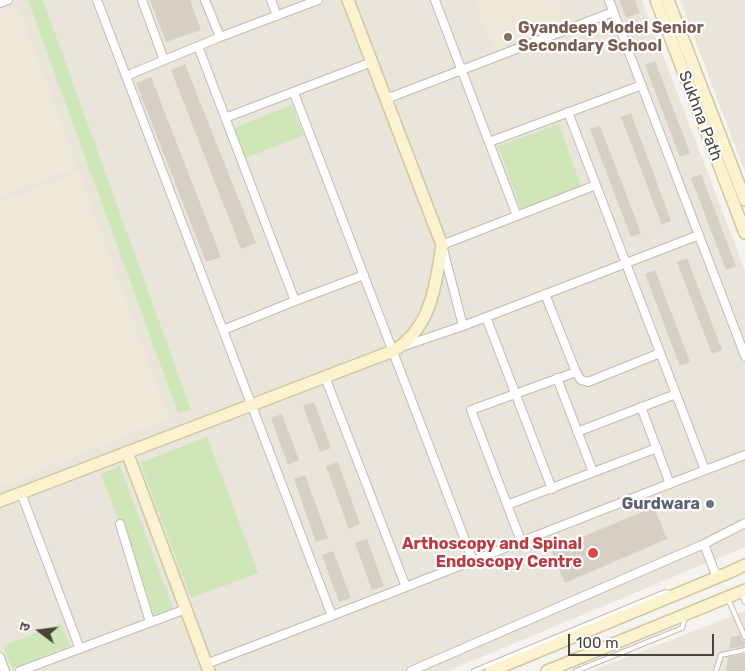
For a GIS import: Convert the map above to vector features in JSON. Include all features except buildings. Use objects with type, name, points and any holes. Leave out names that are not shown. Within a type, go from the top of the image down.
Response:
[{"type":"street","points":[[0,3],[8,0]]},
{"type":"street","points":[[97,0],[332,616]]},
{"type":"street","points":[[142,0],[164,60]]},
{"type":"street","points":[[206,0],[220,37]]},
{"type":"street","points":[[271,0],[277,16]]},
{"type":"street","points":[[126,76],[220,37],[318,0]]},
{"type":"street","points":[[348,0],[442,245],[463,326]]},
{"type":"street","points":[[435,0],[517,216]]},
{"type":"street","points":[[609,0],[745,356]]},
{"type":"street","name":"Sukhna Path","points":[[656,0],[745,233]]},
{"type":"street","name":"Sukhna Path","points":[[668,0],[745,200]]},
{"type":"street","points":[[386,100],[613,12]]},
{"type":"street","points":[[198,46],[295,301]]},
{"type":"street","points":[[225,118],[372,62]]},
{"type":"street","points":[[489,142],[642,85]]},
{"type":"street","points":[[294,93],[395,350],[473,561]]},
{"type":"street","points":[[568,112],[705,470]]},
{"type":"street","points":[[442,245],[596,185]]},
{"type":"street","points":[[0,501],[699,235]]},
{"type":"street","points":[[395,350],[416,332],[429,309],[442,245]]},
{"type":"street","points":[[223,330],[364,275]]},
{"type":"street","points":[[545,294],[576,372],[581,380],[588,382],[660,354]]},
{"type":"street","points":[[486,317],[552,489]]},
{"type":"street","points":[[521,541],[471,410],[576,372]]},
{"type":"street","points":[[325,377],[406,587]]},
{"type":"street","points":[[557,378],[593,472]]},
{"type":"street","points":[[577,432],[676,394]]},
{"type":"street","points":[[641,407],[670,484]]},
{"type":"street","points":[[507,505],[657,448]]},
{"type":"street","points":[[127,452],[208,667],[521,541],[745,455]]},
{"type":"street","points":[[21,494],[80,648]]},
{"type":"street","points":[[411,671],[704,544],[745,523]]},
{"type":"street","points":[[120,524],[150,622]]},
{"type":"street","points":[[704,544],[717,578]]},
{"type":"street","points":[[490,671],[745,565]]},
{"type":"street","points":[[547,671],[728,597],[744,594]]},
{"type":"street","points":[[20,671],[186,608]]},
{"type":"street","points":[[0,657],[6,671]]},
{"type":"lane","points":[[474,671],[665,592],[680,593]]},
{"type":"lane","points":[[728,597],[745,637]]},
{"type":"lane","points":[[576,671],[682,628],[687,614]]},
{"type":"lane","points":[[716,671],[721,655],[745,650]]},
{"type":"shaded area","points":[[0,0],[642,0],[745,271],[745,547],[448,671],[0,671]]},
{"type":"shaded area","name":"Gyandeep Model Senior Secondary School","points":[[474,0],[557,0],[565,23],[493,50]]},
{"type":"shaded area","points":[[680,0],[745,0],[745,172]]},
{"type":"shaded area","points":[[18,5],[78,167],[0,196],[0,11]]},
{"type":"shaded area","points":[[79,172],[169,418],[0,487],[0,202]]},
{"type":"shaded area","points":[[745,611],[745,671],[592,671]]},
{"type":"green space","points":[[28,0],[43,0],[191,410],[178,413]]},
{"type":"green space","points":[[292,105],[304,135],[245,158],[233,128]]},
{"type":"green space","points":[[559,124],[581,186],[521,209],[498,146]]},
{"type":"green space","points":[[207,437],[258,573],[191,598],[140,463]]},
{"type":"green space","points":[[120,466],[173,608],[154,615],[101,474]]},
{"type":"green space","points":[[61,623],[70,646],[12,669],[3,646]]},
{"type":"place","name":"Gyandeep Model Senior Secondary School","points":[[508,37]]},
{"type":"place","name":"Gurdwara","points":[[710,504]]},
{"type":"place","name":"Arthoscopy and Spinal Endoscopy Centre","points":[[593,553]]}]
